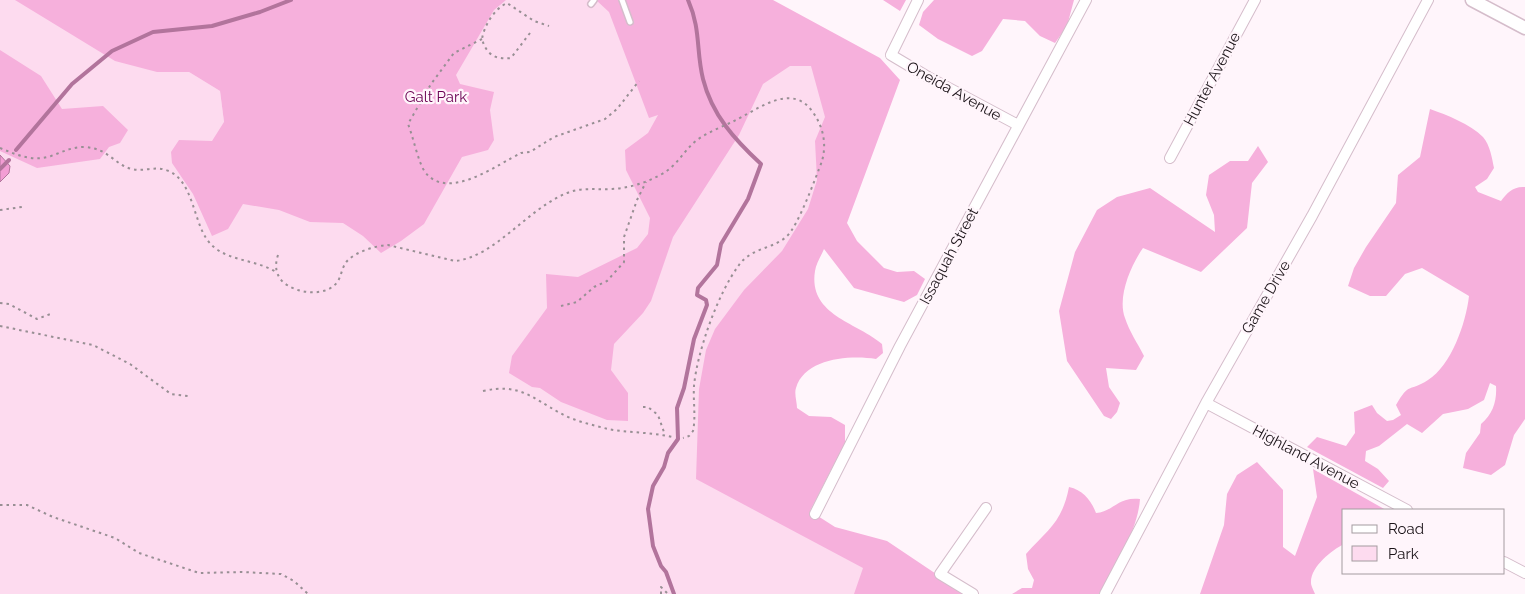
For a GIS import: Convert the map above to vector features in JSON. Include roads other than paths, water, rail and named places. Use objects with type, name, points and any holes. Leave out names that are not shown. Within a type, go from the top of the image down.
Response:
[{"type":"street","name":"Oneida Avenue","points":[[918,0],[891,55],[1018,126]]},
{"type":"street","name":"Issaquah Street","points":[[815,514],[900,346],[1086,0]]},
{"type":"street","name":"Hunter Avenue","points":[[1170,158],[1255,0]]},
{"type":"street","name":"Game Drive","points":[[1105,594],[1206,403],[1312,216],[1428,0]]},
{"type":"street","points":[[1472,0],[1525,28]]},
{"type":"street","name":"Highland Avenue","points":[[1206,403],[1405,509]]},
{"type":"street","points":[[973,594],[940,574],[986,508]]},
{"type":"street","points":[[1505,563],[1525,573]]},
{"type":"lane","points":[[622,0],[630,22]]},
{"type":"waterway","points":[[16,150],[72,84],[112,51],[153,32],[212,26],[260,12],[291,0]]},
{"type":"waterway","points":[[674,594],[653,546],[648,509],[653,486],[664,467],[668,453],[678,439],[677,408],[684,388],[694,339],[707,305],[706,300],[697,295],[698,288],[717,265],[721,244],[748,199],[761,164],[742,146],[718,115],[712,104],[703,79],[697,30],[688,0]]},
{"type":"waterway","points":[[0,169],[9,160]]},
{"type":"park label","name":"Galt Park","points":[[436,97]]}]
